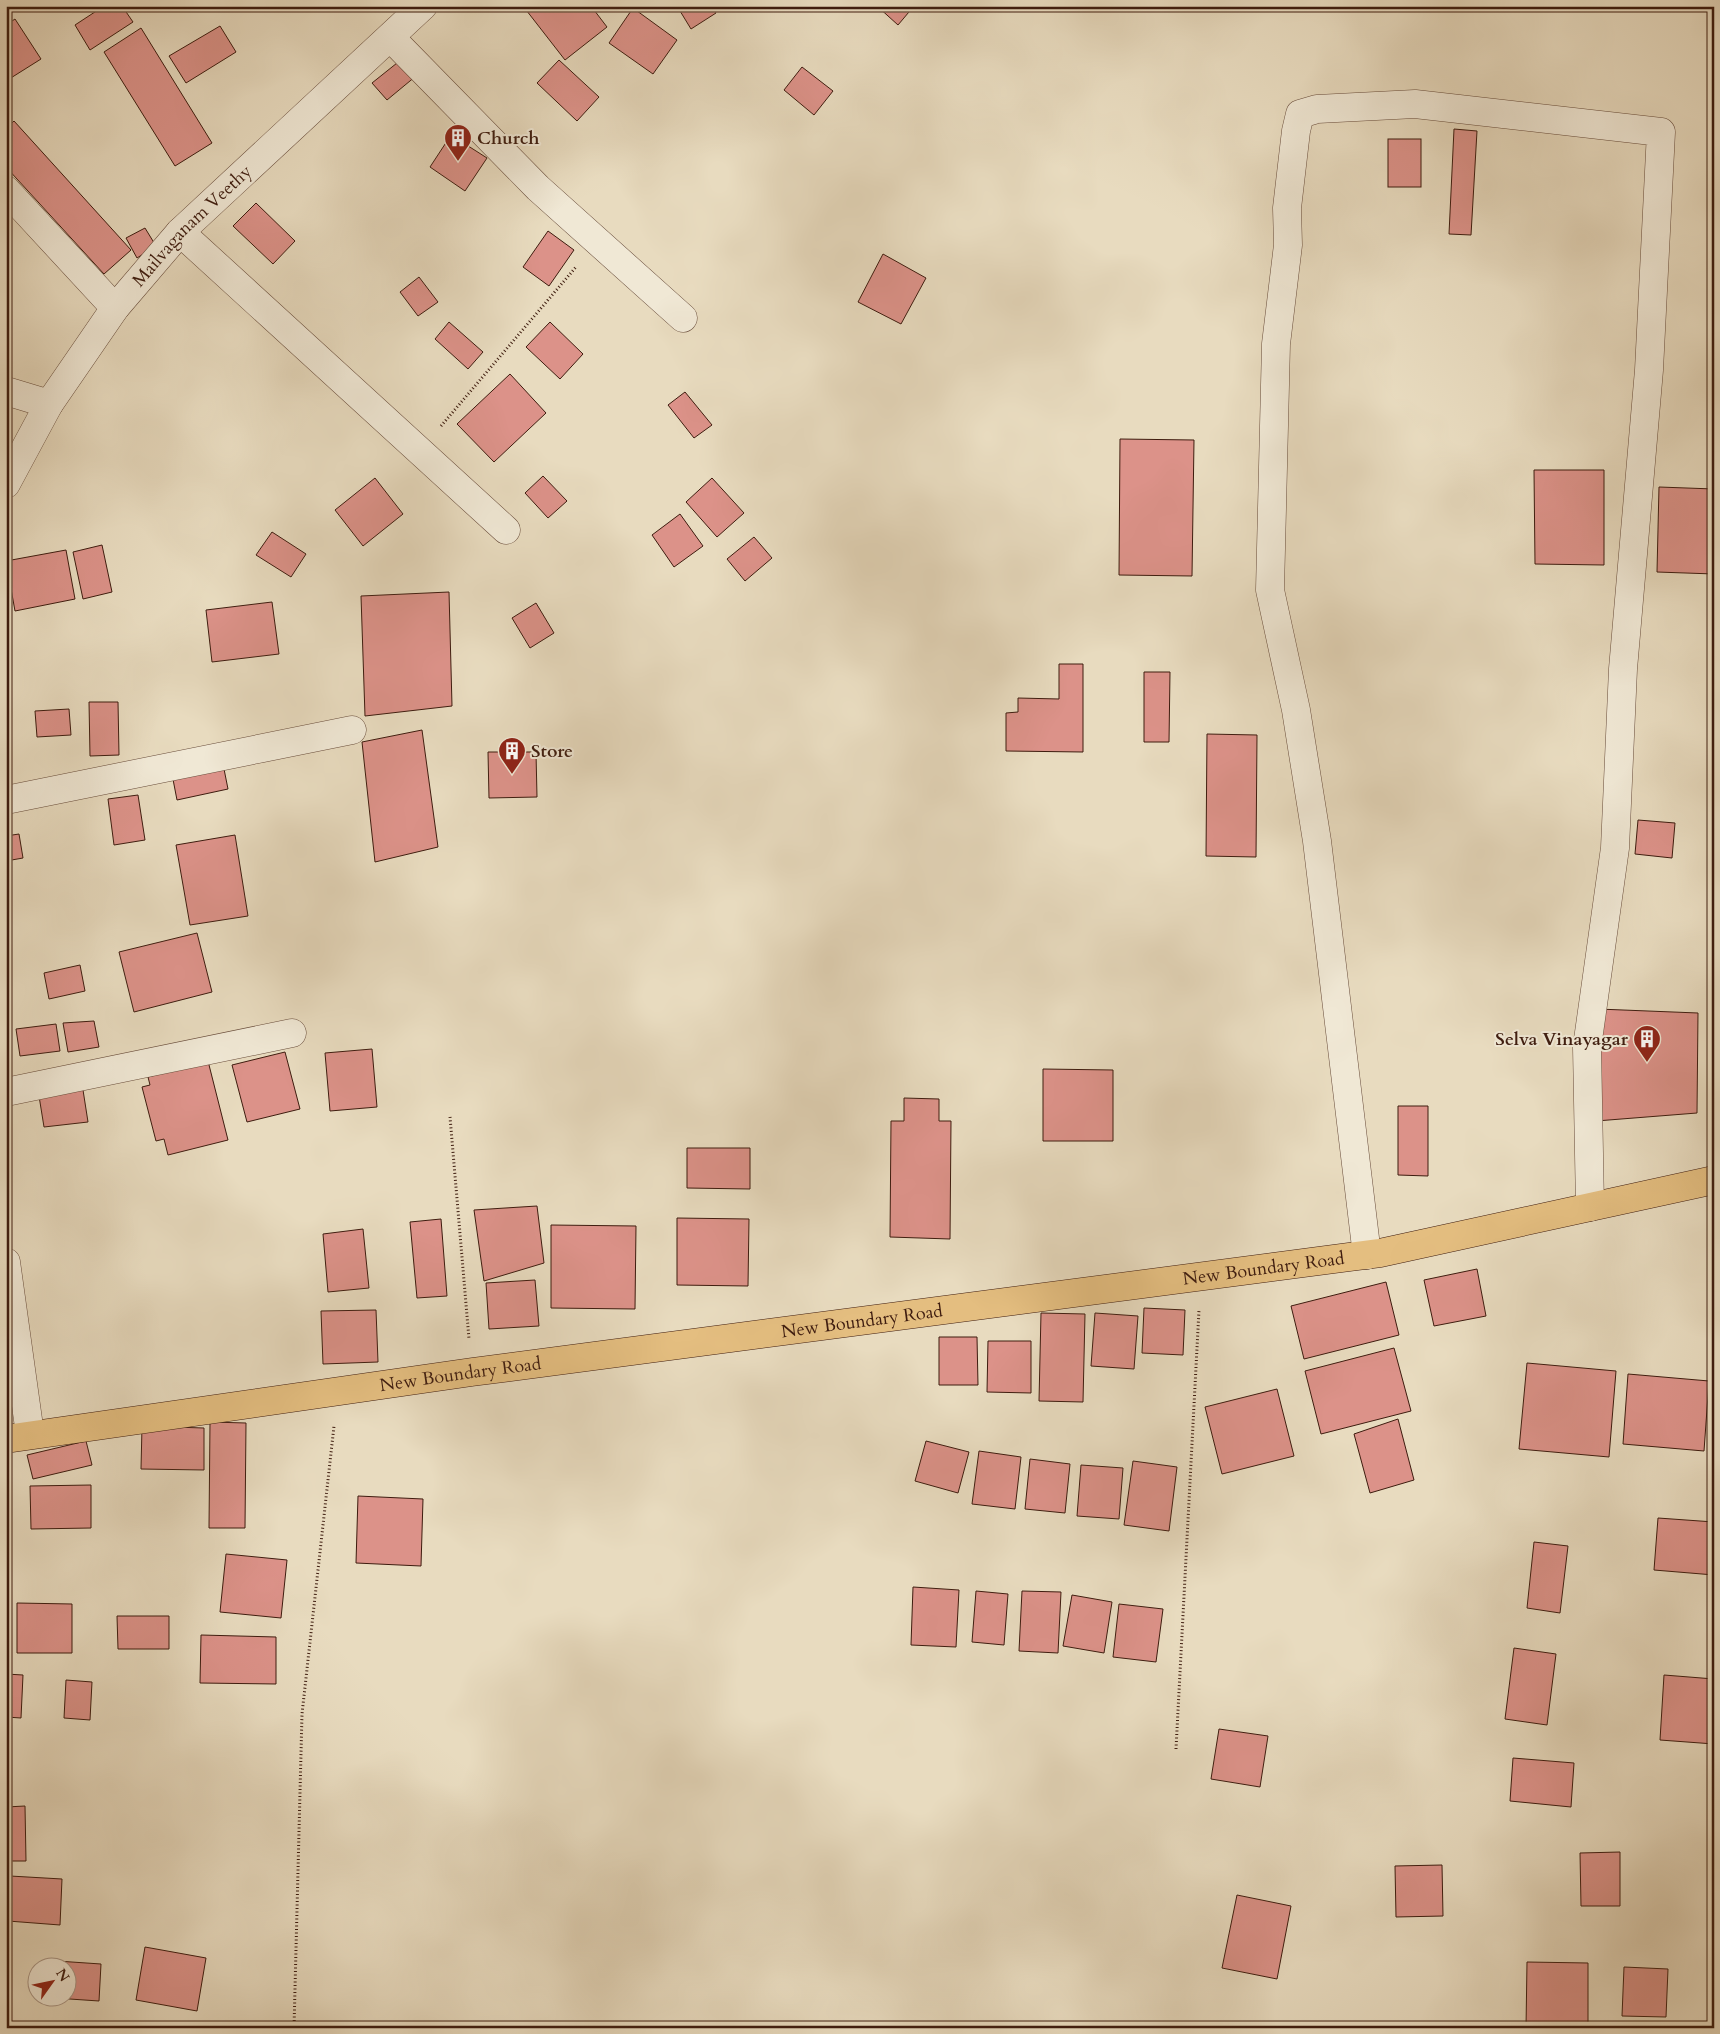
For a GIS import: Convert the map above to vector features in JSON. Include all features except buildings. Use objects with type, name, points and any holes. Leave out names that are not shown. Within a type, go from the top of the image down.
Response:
[{"type":"main road","name":"New Boundary Road","points":[[18,1436],[472,1372],[1367,1255],[1714,1180]]},
{"type":"street","name":"Mailvaganam Veethy","points":[[6,484],[49,404],[115,308],[180,232],[391,38],[423,6]]},
{"type":"street","points":[[391,38],[538,188],[683,318]]},
{"type":"street","points":[[1367,1255],[1317,841],[1296,710],[1270,590],[1276,344],[1288,245],[1287,208],[1296,131],[1300,114],[1317,109],[1415,104],[1661,132],[1649,370],[1623,669],[1615,848],[1587,1047],[1590,1206]]},
{"type":"street","points":[[6,190],[115,308]]},
{"type":"street","points":[[180,232],[506,530]]},
{"type":"street","points":[[6,391],[49,404]]},
{"type":"street","points":[[6,800],[352,730]]},
{"type":"street","points":[[6,1092],[292,1033]]},
{"type":"street","points":[[6,1262],[18,1436]]},
{"type":"path","points":[[420,452],[598,242]]},
{"type":"path","points":[[450,1117],[472,1372]]},
{"type":"path","points":[[1176,1749],[1200,1277]]},
{"type":"path","points":[[294,2028],[302,1714],[338,1390]]},
{"type":"place","name":"Church","points":[[458,162]]},
{"type":"place","name":"Store","points":[[512,775]]},
{"type":"place","name":"Selva Vinayagar","points":[[1647,1063]]}]
